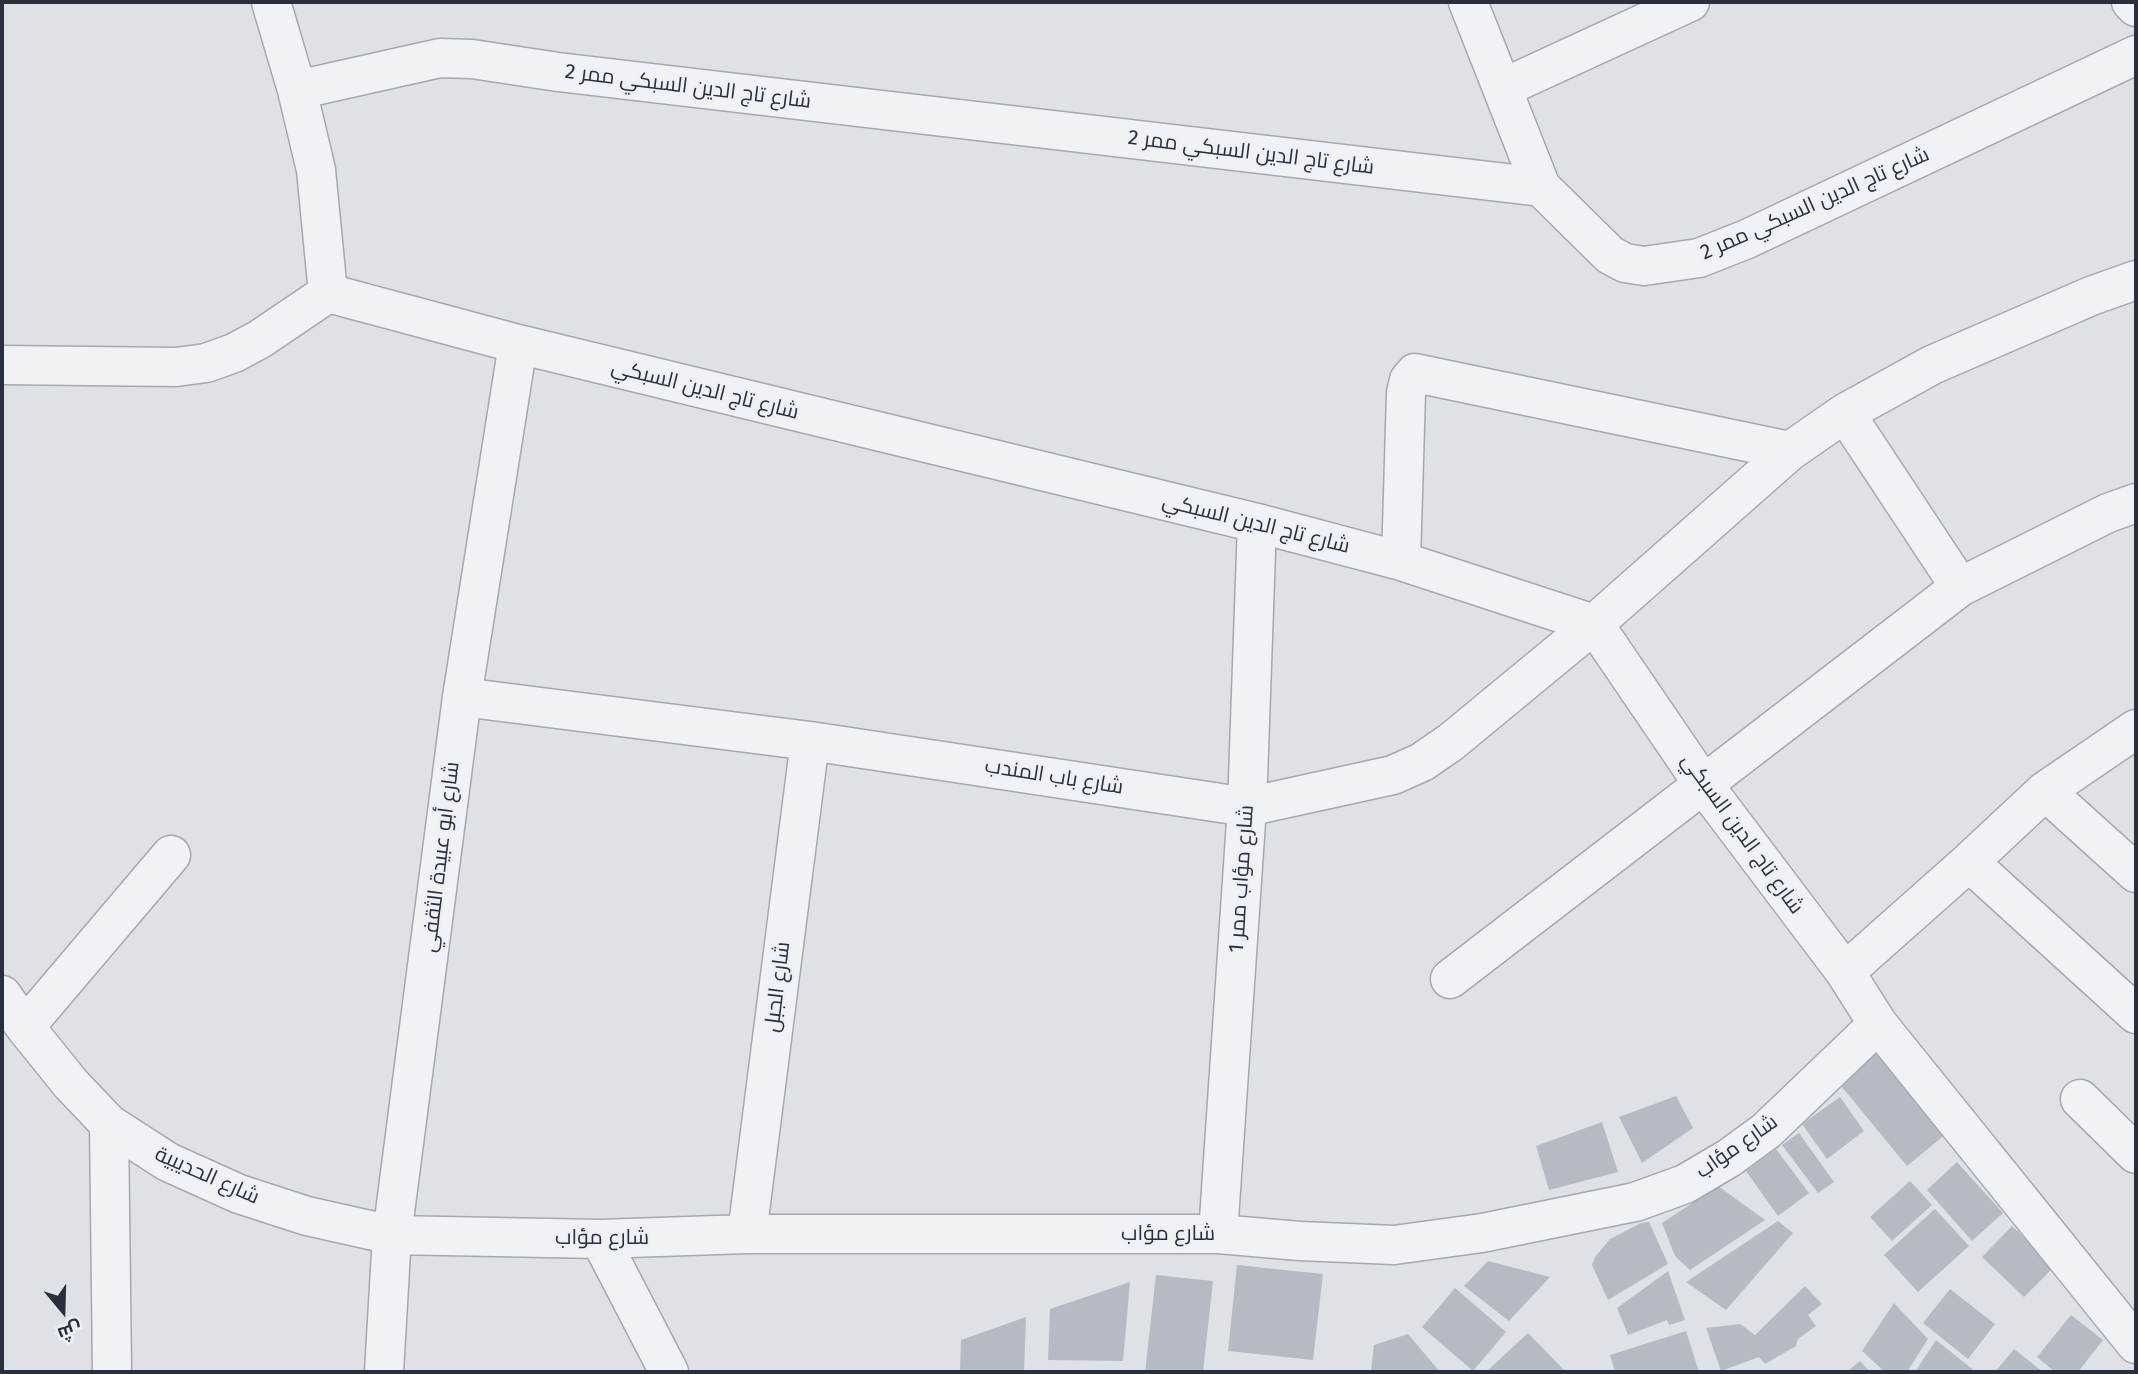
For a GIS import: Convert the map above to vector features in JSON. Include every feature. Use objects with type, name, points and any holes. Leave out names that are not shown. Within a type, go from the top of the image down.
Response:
[{"type":"street","points":[[2,365],[176,367],[205,363],[234,353],[260,339],[328,293],[316,170],[297,90],[271,2]]},
{"type":"street","points":[[1468,2],[1541,187]]},
{"type":"street","points":[[1503,88],[1690,2]]},
{"type":"street","points":[[2131,2],[2136,7]]},
{"type":"street","name":"شارع تاج الدين السبكي ممر 2","points":[[297,90],[440,58],[472,58],[558,72],[1541,187],[1610,255],[1625,263],[1644,266],[1699,258],[1759,233],[2136,55]]},
{"type":"street","name":"شارع باب المندب","points":[[462,697],[810,741],[1247,807],[1393,775],[1422,762],[1451,741],[1594,624],[1790,451],[1845,413],[1932,365],[2091,296],[2136,281]]},
{"type":"street","name":"شارع تاج الدين السبكي","points":[[328,293],[519,344],[1257,523],[1401,561],[1594,624],[1703,784],[1845,972],[1878,1024],[2131,1325]]},
{"type":"street","name":"شارع أبو عبيدة الثقفي","points":[[384,1372],[393,1235],[462,697],[519,344]]},
{"type":"street","points":[[1401,561],[1406,393],[1409,380],[1415,373],[1790,451]]},
{"type":"street","points":[[1845,413],[1959,587]]},
{"type":"street","points":[[1450,979],[1959,587],[2108,513],[2136,503]]},
{"type":"street","name":"شارع مؤاب ممر 1","points":[[1219,1234],[1247,807],[1257,523]]},
{"type":"street","points":[[1845,972],[2045,792],[2136,729]]},
{"type":"street","name":"شارع الجبل","points":[[747,1234],[810,741]]},
{"type":"street","points":[[2045,792],[2136,873]]},
{"type":"street","points":[[25,1027],[171,855]]},
{"type":"street","points":[[1969,862],[2136,1014]]},
{"type":"street","name":"شارع الحديبية","points":[[2,995],[71,1084],[109,1124],[168,1162],[239,1194],[307,1216],[393,1235]]},
{"type":"street","name":"شارع مؤاب","points":[[393,1235],[600,1239],[747,1234],[1219,1234],[1394,1245],[1482,1233],[1634,1202],[1685,1184],[1729,1158],[1766,1131],[1878,1024]]},
{"type":"street","points":[[2080,1099],[2136,1154]]},
{"type":"street","points":[[109,1124],[112,1372]]},
{"type":"street","points":[[600,1239],[668,1372]]},
{"type":"building","points":[[1882,1044],[1952,1129],[1907,1166],[1837,1081]]},
{"type":"building","points":[[1676,1096],[1693,1128],[1642,1163],[1619,1117]]},
{"type":"building","points":[[1840,1097],[1864,1131],[1827,1159],[1802,1124]]},
{"type":"building","points":[[1602,1122],[1618,1172],[1549,1190],[1536,1146]]},
{"type":"building","points":[[1799,1133],[1834,1182],[1818,1193],[1782,1145]]},
{"type":"building","points":[[1776,1149],[1809,1193],[1778,1216],[1746,1171]]},
{"type":"building","points":[[1957,1162],[2003,1213],[1972,1241],[1927,1190]]},
{"type":"building","points":[[1910,1181],[1932,1205],[1892,1241],[1870,1217]]},
{"type":"building","points":[[1718,1186],[1765,1220],[1690,1270],[1675,1256],[1662,1223]]},
{"type":"building","points":[[1935,1209],[1969,1246],[1918,1292],[1884,1255]]},
{"type":"building","points":[[1778,1221],[1793,1233],[1726,1310],[1686,1282]]},
{"type":"building","points":[[1649,1222],[1668,1264],[1608,1300],[1592,1265],[1595,1257],[1610,1239],[1641,1223]]},
{"type":"building","points":[[2012,1226],[2055,1266],[2024,1297],[1982,1257]]},
{"type":"building","points":[[1488,1261],[1550,1277],[1509,1321],[1464,1286]]},
{"type":"building","points":[[1237,1265],[1323,1274],[1313,1360],[1228,1351]]},
{"type":"building","points":[[1668,1271],[1685,1320],[1669,1325],[1667,1320],[1628,1335],[1617,1308]]},
{"type":"building","points":[[1156,1275],[1213,1281],[1203,1372],[1145,1372]]},
{"type":"building","points":[[1130,1282],[1123,1361],[1048,1360],[1050,1309]]},
{"type":"building","points":[[1805,1286],[1822,1304],[1808,1315],[1816,1326],[1798,1339],[1796,1346],[1765,1364],[1759,1357],[1721,1371],[1706,1328],[1740,1324],[1755,1335]]},
{"type":"building","points":[[1455,1288],[1506,1332],[1473,1371],[1422,1327]]},
{"type":"building","points":[[1950,1289],[1995,1324],[1968,1359],[1923,1323]]},
{"type":"building","points":[[1894,1303],[1928,1339],[1907,1372],[1885,1372],[1862,1351]]},
{"type":"building","points":[[2071,1315],[2103,1340],[2078,1372],[2055,1372],[2037,1357]]},
{"type":"building","points":[[1026,1317],[1024,1372],[960,1372],[961,1340]]},
{"type":"building","points":[[1686,1331],[1699,1372],[1615,1372],[1610,1355]]},
{"type":"building","points":[[1528,1333],[1566,1372],[1486,1372]]},
{"type":"building","points":[[1408,1334],[1440,1372],[1371,1371],[1374,1345]]},
{"type":"building","points":[[1936,1340],[1976,1372],[1915,1372]]},
{"type":"building","points":[[2014,1349],[2043,1372],[1995,1372]]},
{"type":"building","points":[[1860,1361],[1870,1372],[1847,1372]]}]
